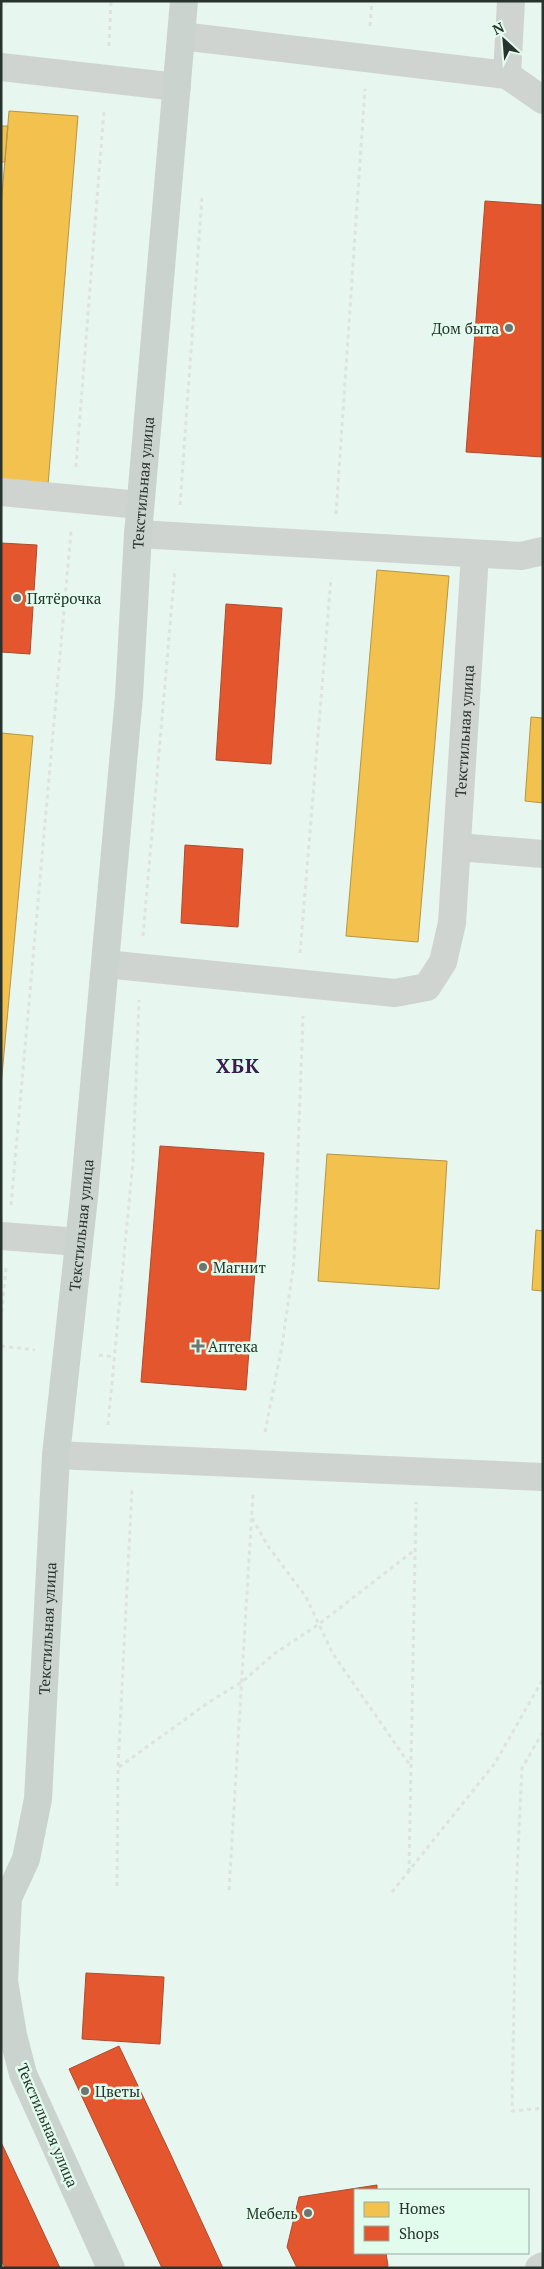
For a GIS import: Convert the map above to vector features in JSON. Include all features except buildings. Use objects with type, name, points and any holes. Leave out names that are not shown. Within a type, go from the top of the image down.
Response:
[{"type":"main road","name":"Текстильная улица","points":[[111,2268],[23,2074],[13,2035],[3,1981],[4,1898],[26,1860],[38,1799],[56,1455],[79,1242],[129,696],[140,505],[184,1]]},
{"type":"street","points":[[507,75],[511,1]]},
{"type":"street","points":[[181,36],[507,75],[543,100]]},
{"type":"street","points":[[1,67],[177,87]]},
{"type":"street","points":[[1,492],[140,505]]},
{"type":"street","points":[[138,534],[520,556],[543,551]]},
{"type":"street","name":"Текстильная улица","points":[[105,964],[395,993],[427,987],[443,962],[452,923],[475,554]]},
{"type":"street","points":[[457,847],[543,854]]},
{"type":"street","points":[[5,1237],[79,1242]]},
{"type":"street","points":[[56,1455],[543,1477]]},
{"type":"street","points":[[539,2268],[543,2266]]},
{"type":"path","points":[[1,1320],[5,1237],[74,498],[107,80],[111,1]]},
{"type":"path","points":[[229,1890],[255,1464],[264,1435],[282,1346],[294,1260],[304,1019],[298,984],[334,546],[372,1]]},
{"type":"path","points":[[105,1458],[133,1161],[141,968],[178,536],[202,189]]},
{"type":"path","points":[[118,1886],[118,1767],[134,1458]]},
{"type":"path","points":[[409,1872],[417,1471]]},
{"type":"path","points":[[252,1518],[268,1546],[306,1597],[334,1654],[411,1766]]},
{"type":"path","points":[[118,1767],[209,1702],[242,1682],[274,1654],[319,1624],[416,1549]]},
{"type":"path","points":[[392,1892],[495,1763],[543,1679]]},
{"type":"path","points":[[543,1732],[522,1768],[516,1893],[512,2111],[543,2108]]},
{"type":"place","name":"Дом быта","points":[[509,328]]},
{"type":"place","name":"Пятёрочка","points":[[17,598]]},
{"type":"place","name":"Магнит","points":[[203,1267]]},
{"type":"place","name":"Аптека","points":[[198,1346]]},
{"type":"place","name":"Цветы","points":[[85,2091]]},
{"type":"place","name":"Мебель","points":[[308,2213]]},
{"type":"district","name":"ХБК","points":[[238,1065]]}]
